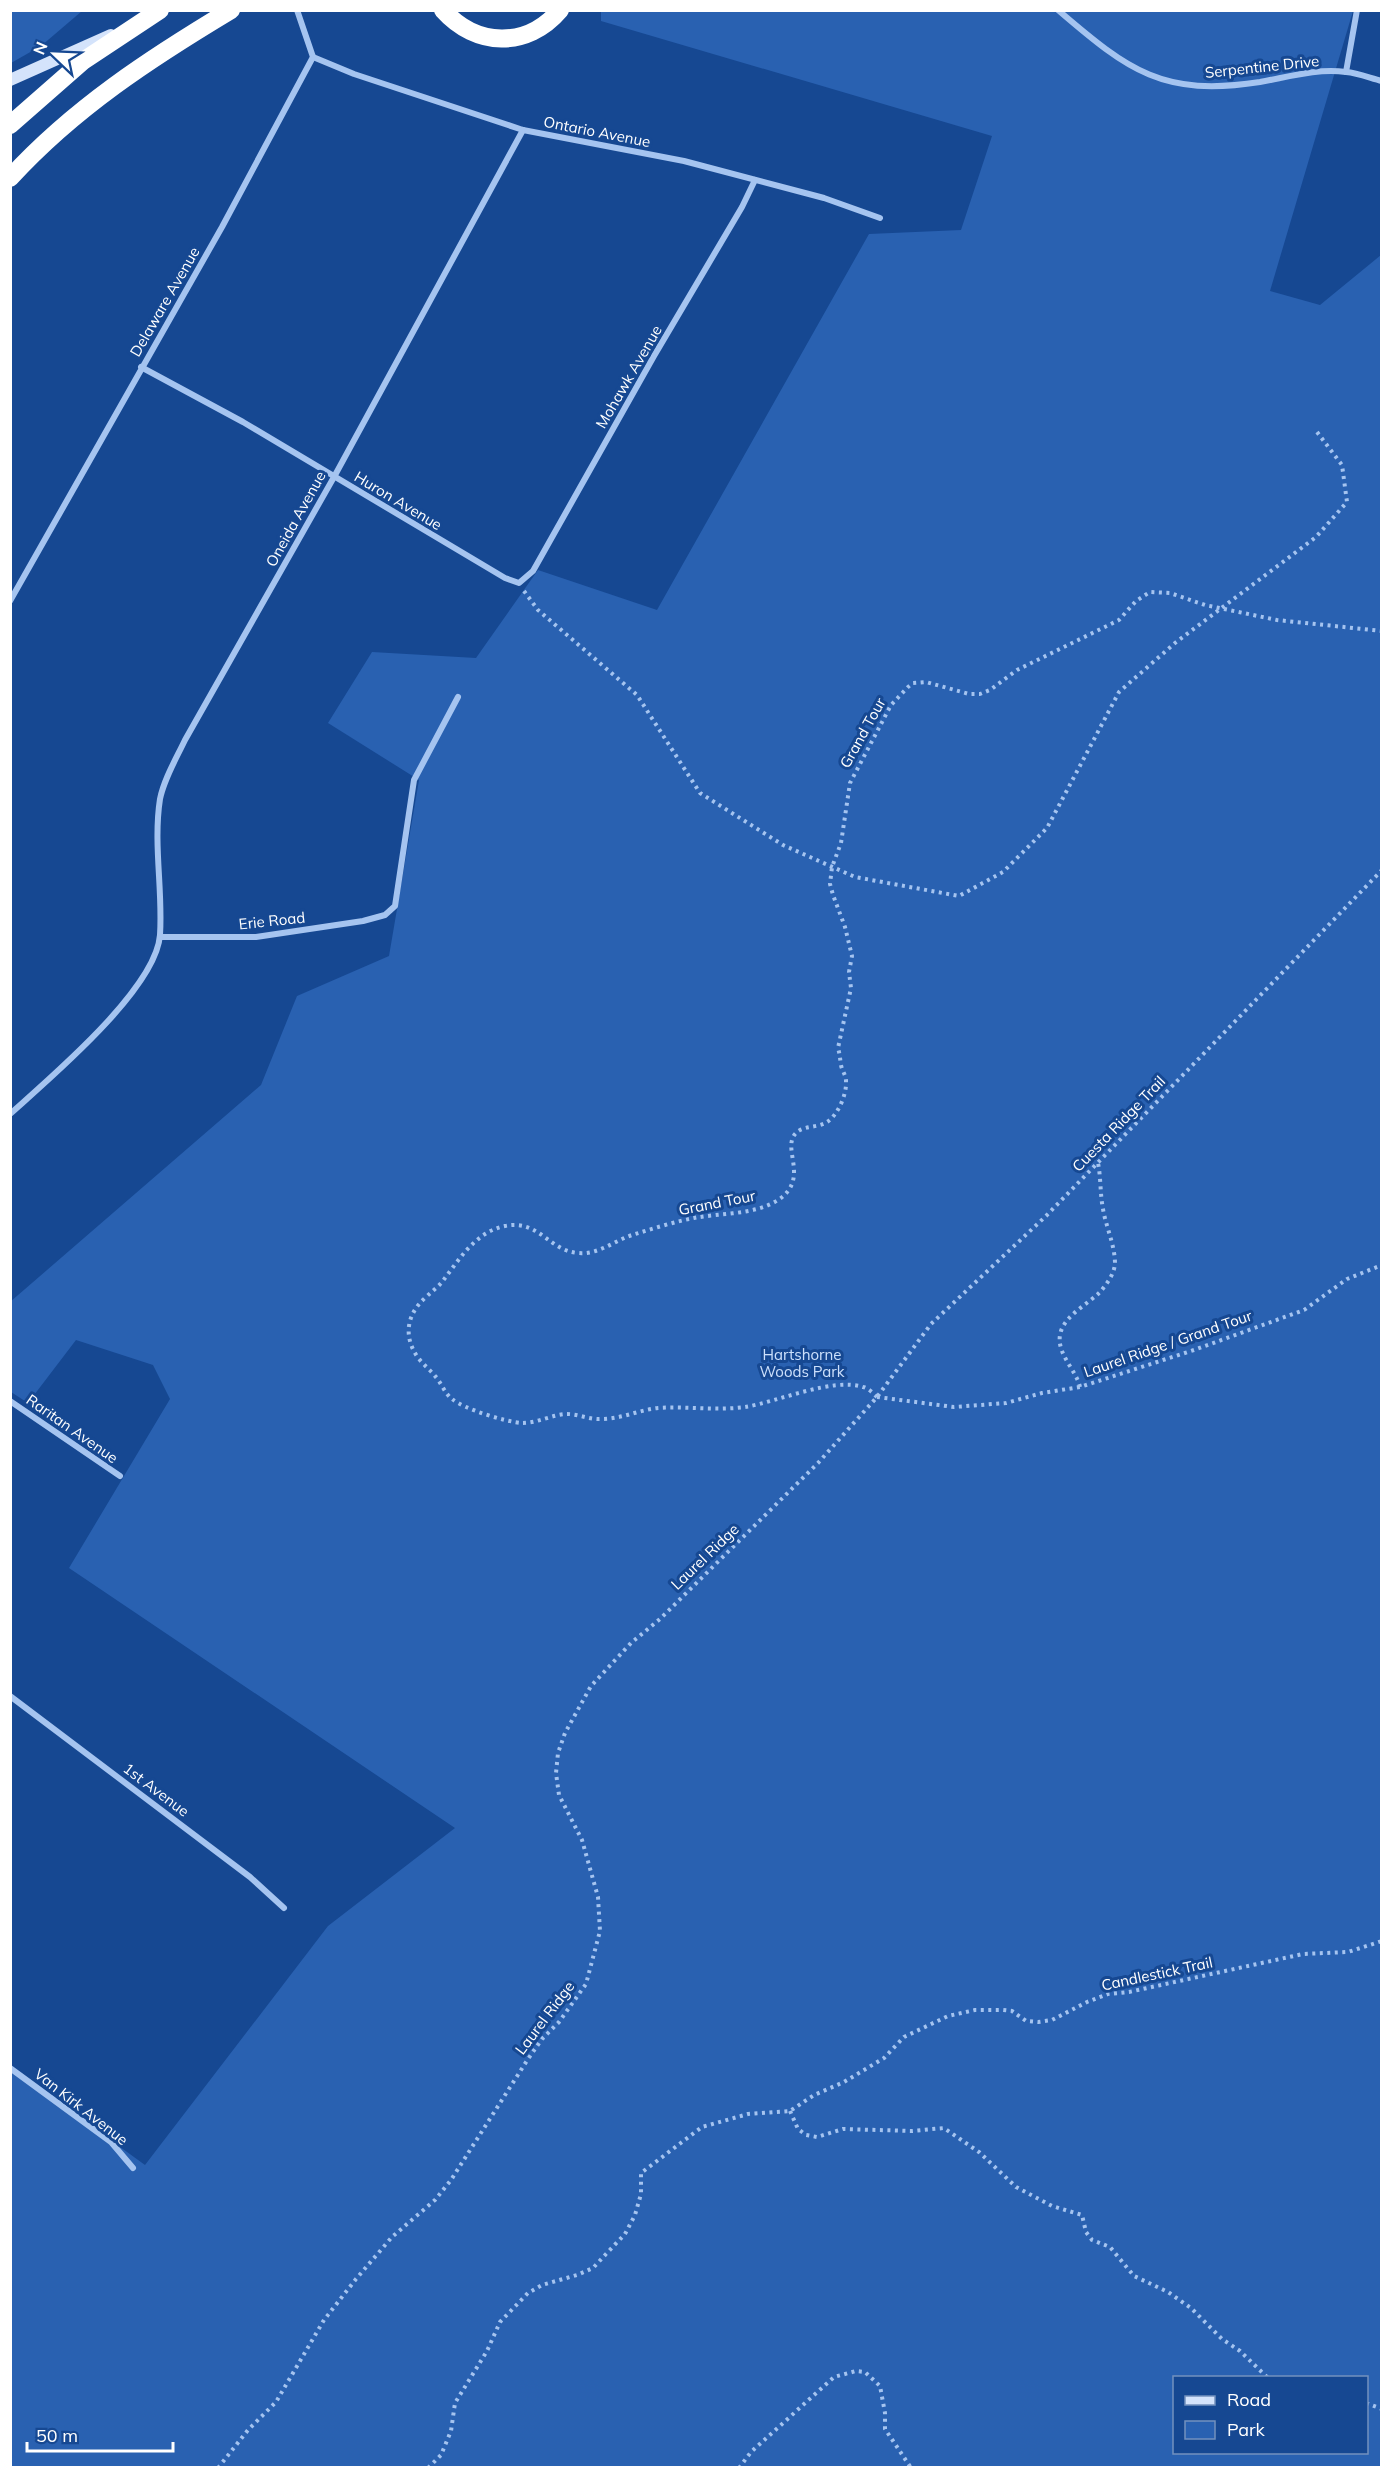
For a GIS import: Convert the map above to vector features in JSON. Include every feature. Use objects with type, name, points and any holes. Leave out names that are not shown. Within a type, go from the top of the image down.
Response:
[{"type":"highway","points":[[10,125],[83,62],[160,10]]},
{"type":"highway","points":[[10,178],[45,142],[100,95],[158,55],[231,10]]},
{"type":"highway","points":[[443,10],[463,29],[495,39],[520,37],[543,26],[560,10]]},
{"type":"street","points":[[297,10],[313,57]]},
{"type":"street","name":"Serpentine Drive","points":[[1058,10],[1093,40],[1125,63],[1167,82],[1192,86],[1225,86],[1305,73],[1346,72],[1382,81]]},
{"type":"street","points":[[1346,72],[1357,10]]},
{"type":"street","points":[[10,80],[142,21]]},
{"type":"street","name":"Ontario Avenue","points":[[313,57],[354,74],[523,130],[684,161],[824,198],[880,218]]},
{"type":"street","name":"Delaware Avenue","points":[[10,601],[222,227],[313,57]]},
{"type":"street","name":"Oneida Avenue","points":[[160,937],[157,864],[160,798],[169,772],[184,740],[334,477],[523,130]]},
{"type":"street","name":"Mohawk Avenue","points":[[519,583],[533,571],[654,356],[738,215],[754,180]]},
{"type":"street","name":"Huron Avenue","points":[[141,367],[243,422],[505,578],[519,583]]},
{"type":"street","name":"Erie Road","points":[[160,937],[255,937],[363,921],[385,915],[394,906],[414,780],[458,697]]},
{"type":"street","points":[[10,1114],[76,1055],[124,1002],[143,979],[154,957],[160,937]]},
{"type":"street","name":"Raritan Avenue","points":[[10,1401],[120,1476]]},
{"type":"street","name":"1st Avenue","points":[[10,1696],[241,1870],[284,1908]]},
{"type":"street","name":"Van Kirk Avenue","points":[[10,2068],[111,2142],[133,2168]]},
{"type":"path","points":[[519,583],[538,610],[638,695],[700,794],[783,845],[855,877],[959,896],[1003,872],[1047,828],[1119,692],[1175,643],[1316,537],[1347,502],[1342,465],[1317,432]]},
{"type":"path","name":"Grand Tour","points":[[877,1397],[866,1387],[845,1384],[743,1407],[653,1408],[600,1420],[564,1414],[523,1423],[497,1419],[451,1399],[437,1377],[418,1358],[410,1342],[408,1326],[411,1314],[418,1304],[440,1285],[456,1262],[476,1241],[504,1226],[530,1227],[538,1230],[566,1251],[589,1253],[628,1236],[692,1218],[764,1207],[776,1202],[788,1192],[795,1170],[789,1144],[800,1130],[828,1121],[836,1113],[846,1090],[847,1078],[841,1066],[838,1048],[851,988],[849,972],[852,956],[830,884],[832,867],[840,843],[850,783],[891,705],[908,687],[914,683],[926,682],[969,694],[990,690],[1017,670],[1119,620],[1136,601],[1150,592],[1170,593],[1205,605],[1277,620],[1382,631]]},
{"type":"path","name":"Cuesta Ridge Trail","points":[[877,1397],[931,1324],[1046,1216],[1382,870]]},
{"type":"path","points":[[1080,1387],[1078,1378],[1069,1367],[1060,1342],[1061,1331],[1074,1314],[1090,1302],[1107,1284],[1113,1273],[1115,1262],[1102,1206],[1098,1163]]},
{"type":"path","name":"Laurel Ridge / Grand Tour","points":[[877,1397],[954,1407],[1006,1403],[1042,1393],[1080,1387],[1194,1350],[1304,1310],[1347,1279],[1382,1265]]},
{"type":"path","name":"Laurel Ridge","points":[[218,2468],[248,2430],[276,2402],[324,2320],[356,2279],[392,2236],[435,2200],[451,2180],[528,2059],[542,2039],[559,2022],[586,1984],[600,1931],[598,1897],[582,1840],[558,1796],[556,1773],[558,1753],[565,1733],[591,1686],[631,1643],[660,1619],[743,1538],[818,1462],[877,1397]]},
{"type":"path","name":"Candlestick Trail","points":[[428,2468],[441,2455],[451,2431],[455,2403],[487,2351],[500,2322],[528,2293],[542,2285],[577,2276],[593,2268],[632,2223],[641,2194],[641,2173],[675,2149],[695,2131],[709,2124],[748,2114],[790,2111],[814,2095],[844,2082],[884,2058],[904,2037],[948,2016],[992,2009],[1012,2011],[1026,2021],[1052,2020],[1088,2001],[1108,1994],[1129,1992],[1303,1954],[1348,1952],[1382,1941]]},
{"type":"path","points":[[790,2111],[798,2129],[806,2135],[817,2138],[843,2129],[912,2131],[944,2128],[979,2152],[1016,2187],[1052,2206],[1082,2215],[1086,2232],[1092,2240],[1110,2247],[1134,2276],[1168,2292],[1191,2308],[1222,2339],[1240,2351],[1266,2376]]},
{"type":"path","points":[[739,2468],[751,2451],[834,2377],[856,2371],[865,2372],[880,2386],[885,2428],[911,2468]]},
{"type":"green space","points":[[11,10],[82,11],[41,46],[11,63]]},
{"type":"green space","name":"Hartshorne Woods Park","points":[[601,11],[1353,11],[1270,291],[1320,305],[1381,255],[1381,2467],[11,2467],[11,2068],[145,2165],[328,1926],[455,1828],[69,1568],[170,1399],[153,1365],[76,1340],[28,1403],[11,1392],[10,1302],[261,1085],[297,996],[389,956],[419,780],[328,723],[372,652],[476,658],[538,570],[657,610],[869,234],[961,230],[992,136],[601,21]]}]
